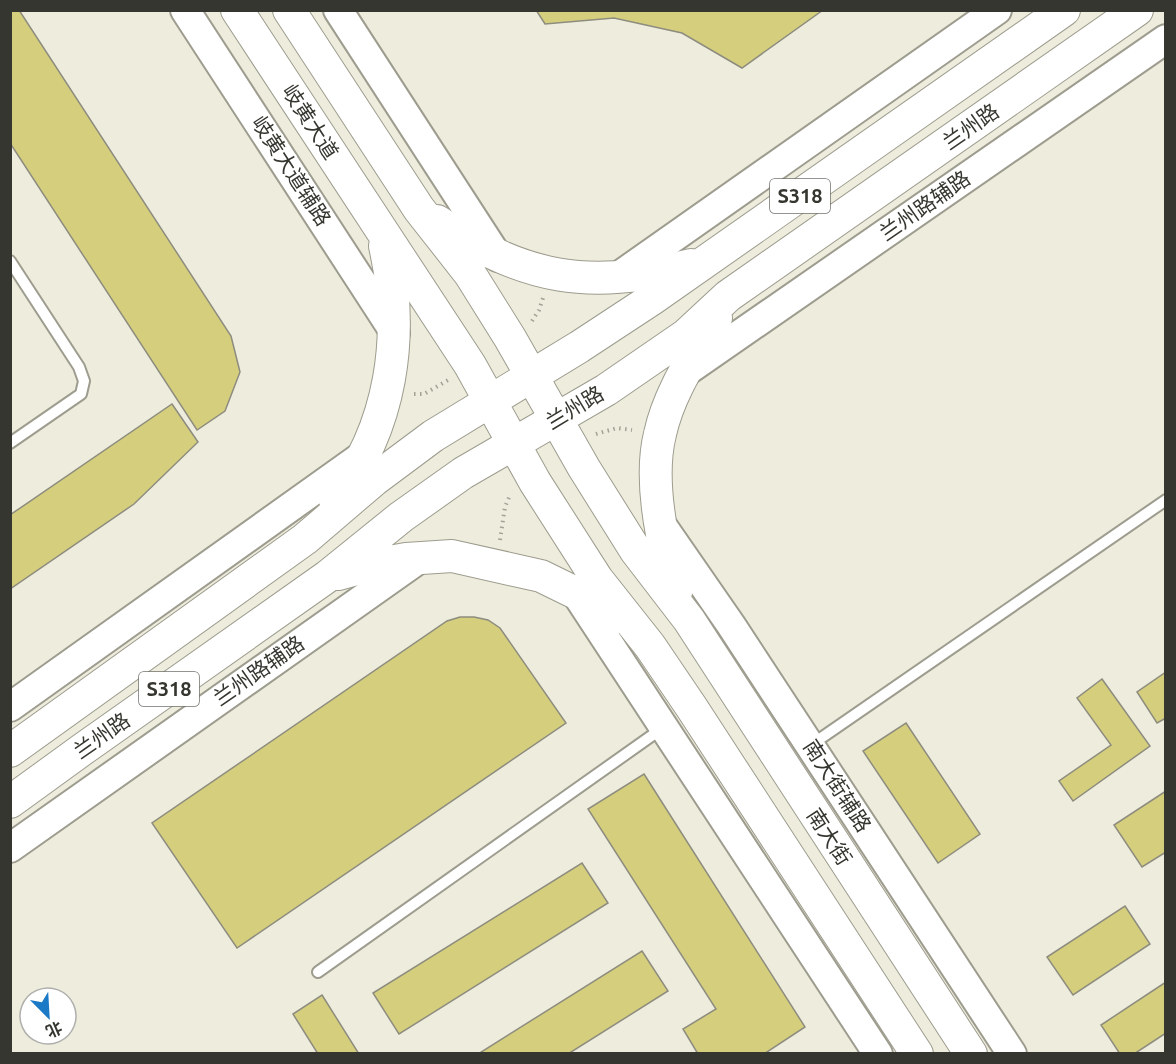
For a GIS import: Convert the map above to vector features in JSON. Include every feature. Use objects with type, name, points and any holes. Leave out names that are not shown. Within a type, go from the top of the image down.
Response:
[{"type":"main road","name":"岐黄大道","points":[[237,10],[470,365],[535,482],[597,579],[650,646]]},
{"type":"main road","name":"岐黄大道","points":[[289,10],[419,209],[470,274],[584,468],[636,551],[688,620]]},
{"type":"main road","name":"兰州路","points":[[10,751],[304,539],[382,474],[433,436],[588,341],[707,261],[1064,10]]},
{"type":"main road","name":"兰州路","points":[[10,802],[328,576],[401,518],[463,474],[606,390],[686,335],[728,296],[1137,10]]},
{"type":"main road","points":[[419,209],[450,230],[498,257],[550,274],[581,278],[616,278],[646,275],[707,261]]},
{"type":"main road","points":[[304,539],[341,492],[369,446],[387,395],[395,333],[393,288],[383,234]]},
{"type":"main road","points":[[688,620],[674,586],[659,521],[655,474],[660,434],[670,402],[728,296]]},
{"type":"main road","points":[[328,576],[367,566],[452,556],[542,576],[619,618],[650,646],[917,1053]]},
{"type":"main road","name":"南大街","points":[[688,620],[971,1053]]},
{"type":"street","name":"岐黄大道辅路","points":[[185,10],[395,333]]},
{"type":"street","points":[[338,10],[498,257]]},
{"type":"street","points":[[616,278],[997,10]]},
{"type":"street","name":"兰州路辅路","points":[[684,373],[1166,39]]},
{"type":"street","points":[[10,707],[364,454]]},
{"type":"street","name":"南大街辅路","points":[[659,521],[811,745],[1012,1053]]},
{"type":"street","name":"兰州路辅路","points":[[10,848],[420,559]]},
{"type":"street","points":[[575,592],[878,1053]]},
{"type":"lane","points":[[10,261],[78,367],[84,381],[81,394],[10,443]]},
{"type":"lane","points":[[811,745],[1166,500]]},
{"type":"lane","points":[[318,972],[664,727]]},
{"type":"building","points":[[10,10],[19,10],[231,336],[240,372],[225,411],[197,430],[10,143]]},
{"type":"building","points":[[536,10],[823,10],[742,68],[682,33],[614,18],[545,24]]},
{"type":"building","points":[[172,404],[198,442],[134,504],[10,589],[10,515]]},
{"type":"building","points":[[460,617],[488,620],[500,628],[566,723],[237,948],[152,823],[447,621]]},
{"type":"building","points":[[1166,672],[1166,718],[1157,723],[1137,692]]},
{"type":"building","points":[[1102,679],[1150,746],[1073,801],[1059,781],[1111,745],[1077,698]]},
{"type":"building","points":[[906,723],[980,834],[938,863],[863,751]]},
{"type":"building","points":[[644,774],[805,1027],[764,1054],[698,1054],[683,1029],[716,1009],[588,809]]},
{"type":"building","points":[[1166,791],[1166,852],[1142,867],[1114,825]]},
{"type":"building","points":[[582,863],[608,903],[399,1034],[373,993]]},
{"type":"building","points":[[1125,906],[1150,944],[1073,995],[1047,957]]},
{"type":"building","points":[[642,951],[668,991],[568,1054],[478,1054]]},
{"type":"building","points":[[1166,982],[1166,1033],[1134,1054],[1120,1054],[1101,1025]]},
{"type":"building","points":[[322,995],[359,1054],[318,1054],[293,1014]]}]
